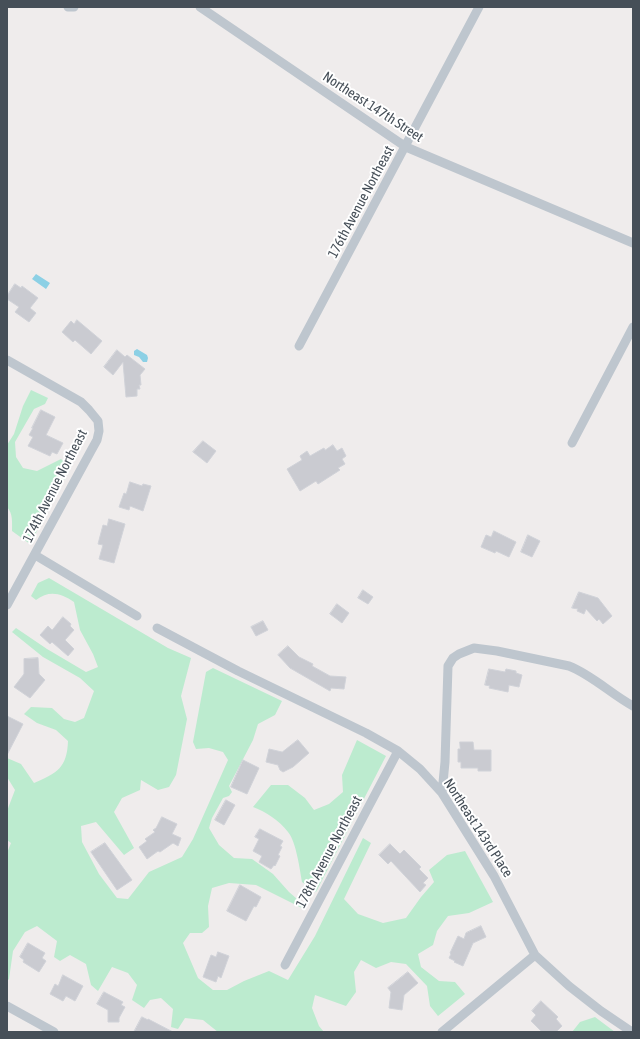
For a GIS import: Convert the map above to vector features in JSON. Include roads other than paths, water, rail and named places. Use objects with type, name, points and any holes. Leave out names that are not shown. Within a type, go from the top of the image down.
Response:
[{"type":"street","points":[[68,7],[74,7]]},
{"type":"street","name":"Northeast 147th Street","points":[[200,7],[406,147],[633,243]]},
{"type":"street","name":"176th Avenue Northeast","points":[[300,346],[479,7]]},
{"type":"street","points":[[572,443],[633,327]]},
{"type":"street","name":"174th Avenue Northeast","points":[[7,360],[81,402],[98,421],[99,431],[97,440],[7,605]]},
{"type":"street","points":[[35,555],[137,616]]},
{"type":"street","name":"Northeast 143rd Place","points":[[157,628],[238,671],[366,733],[398,751],[420,769],[442,793],[494,876],[535,955],[569,986],[601,1011],[632,1032]]},
{"type":"street","points":[[442,793],[445,762],[448,666],[453,658],[462,652],[474,648],[497,651],[569,666],[580,670],[623,701],[633,706]]},
{"type":"street","name":"178th Avenue Northeast","points":[[285,965],[398,751]]},
{"type":"street","points":[[442,1032],[535,955]]},
{"type":"street","points":[[7,1006],[54,1032]]},
{"type":"water","points":[[36,274],[50,283],[46,289],[32,279]]},
{"type":"water","points":[[137,349],[147,355],[147,362],[143,362],[139,357],[134,355],[134,351]]}]
